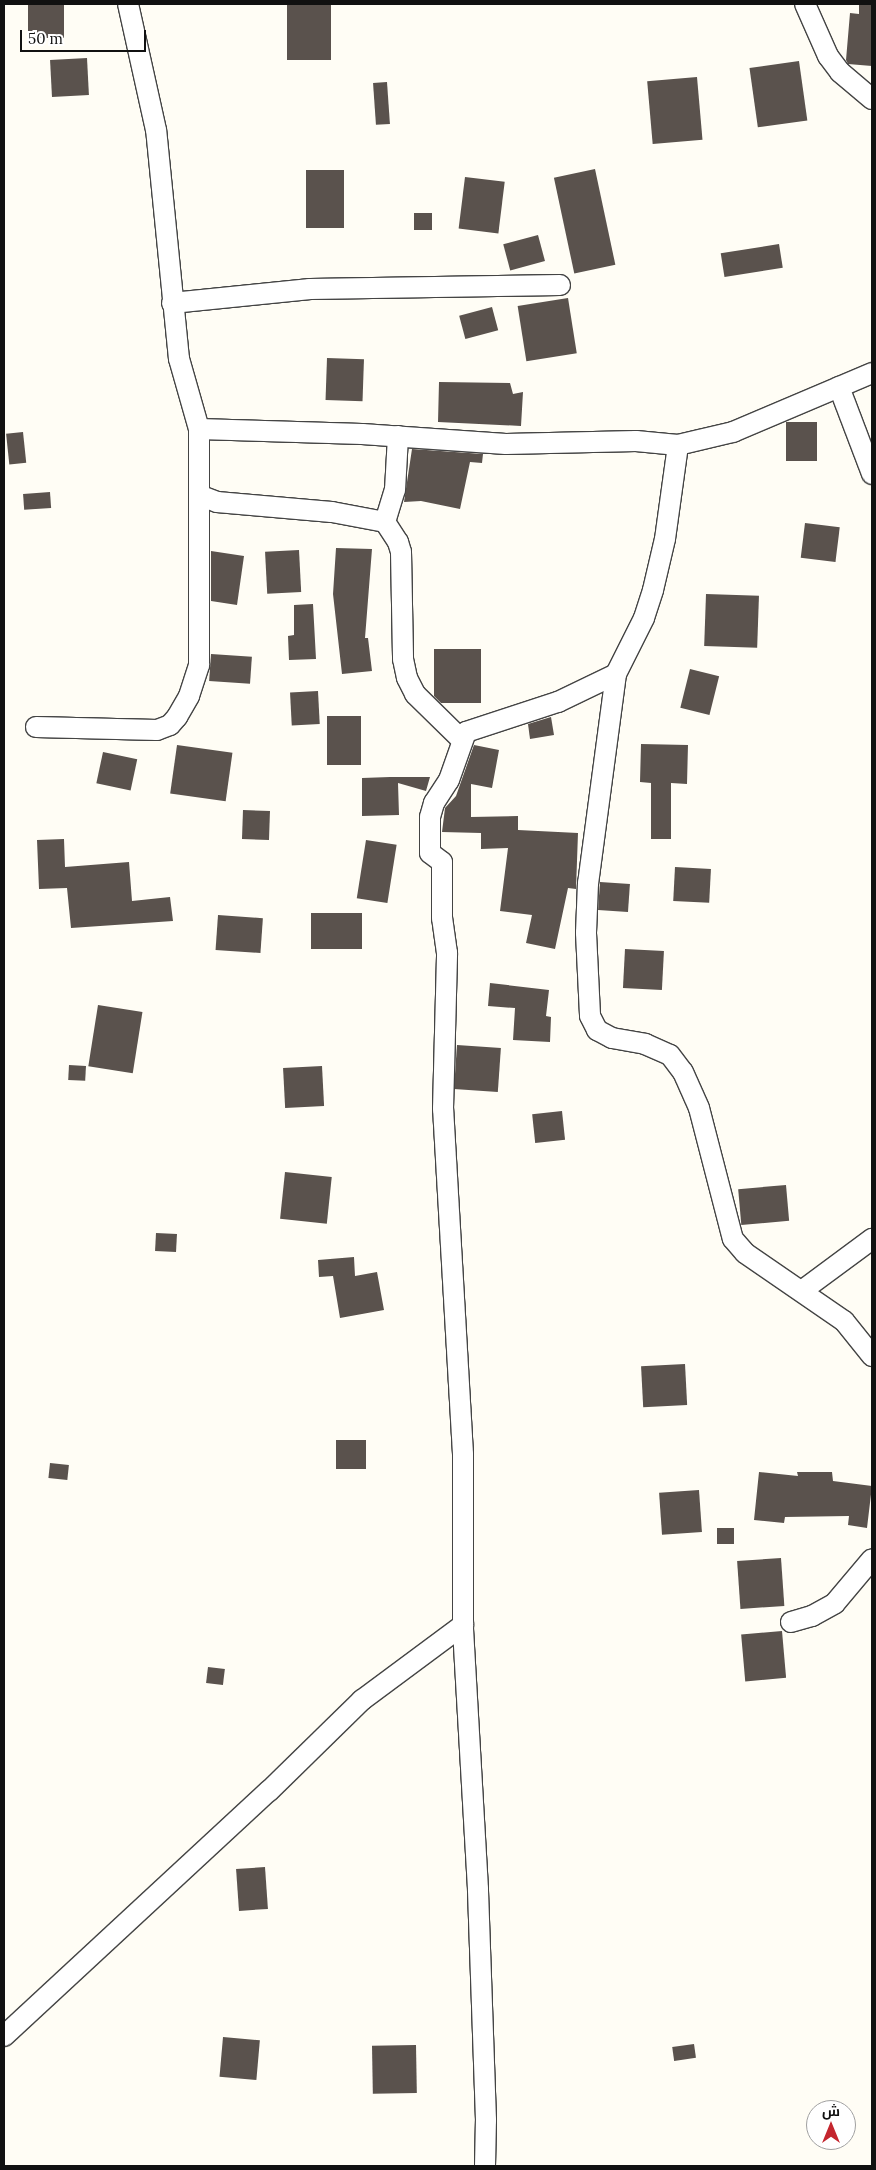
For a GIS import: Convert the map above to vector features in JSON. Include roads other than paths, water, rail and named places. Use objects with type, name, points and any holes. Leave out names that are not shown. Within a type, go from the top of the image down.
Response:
[{"type":"street","points":[[36,727],[157,730],[170,725],[177,717],[190,696],[199,665],[200,429],[181,370],[172,303],[156,130],[128,4]]},
{"type":"street","points":[[805,4],[828,56],[840,72],[872,98]]},
{"type":"street","points":[[172,303],[310,289],[560,285]]},
{"type":"street","points":[[200,429],[398,436],[506,444],[636,441],[678,445],[733,432],[872,373]]},
{"type":"street","points":[[839,387],[872,474]]},
{"type":"street","points":[[384,522],[394,490],[398,436]]},
{"type":"street","points":[[678,445],[665,538],[653,590],[644,618],[616,674],[588,883],[586,933],[590,1016],[597,1030],[612,1038],[645,1044],[670,1056],[683,1072],[699,1108],[733,1239],[745,1253],[803,1290],[844,1321],[872,1356]]},
{"type":"street","points":[[199,495],[217,502],[332,512],[384,522],[398,542],[401,552],[403,659],[407,678],[415,694],[461,739]]},
{"type":"street","points":[[485,2166],[486,2120],[478,1890],[463,1625],[463,1454],[442,1109],[447,953],[442,918],[442,862],[430,853],[432,810],[449,780],[461,739],[466,732],[558,702],[616,674]]},
{"type":"street","points":[[803,1290],[872,1239]]},
{"type":"street","points":[[791,1622],[812,1616],[835,1603],[872,1559]]},
{"type":"street","points":[[4,2036],[269,1791],[362,1700],[463,1625]]}]
